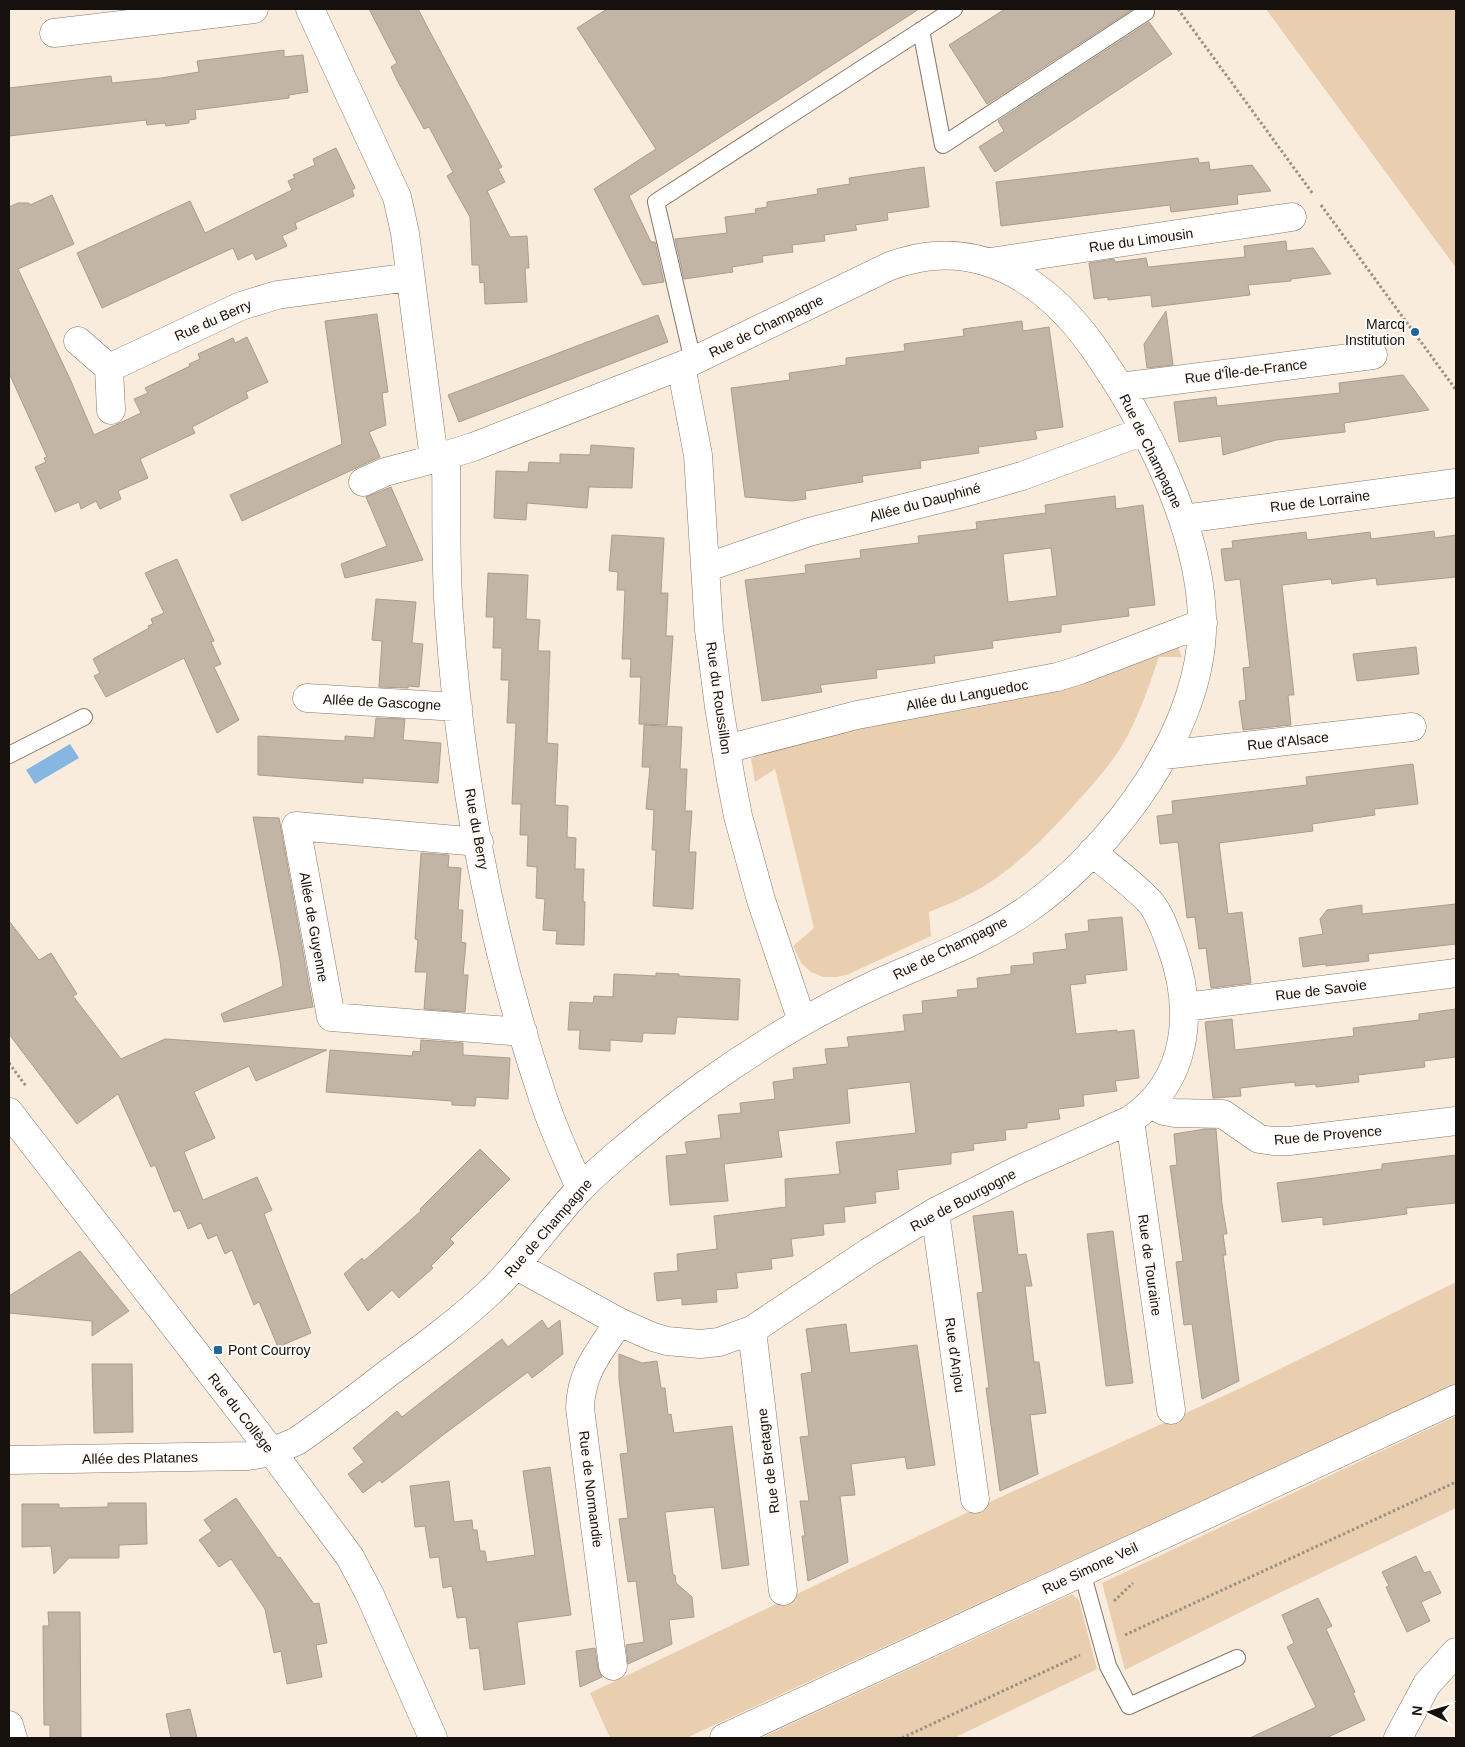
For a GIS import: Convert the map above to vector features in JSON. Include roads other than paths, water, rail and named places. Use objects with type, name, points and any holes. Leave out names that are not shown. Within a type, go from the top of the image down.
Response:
[{"type":"street","points":[[54,33],[118,17],[254,9]]},
{"type":"street","name":"Rue du Berry","points":[[310,9],[397,197],[440,457],[453,660],[458,707],[490,903],[543,1098],[580,1188]]},
{"type":"street","name":"Rue du Limousin","points":[[990,262],[1292,217]]},
{"type":"street","name":"Rue de Champagne","points":[[272,1452],[297,1441],[314,1429],[434,1340],[484,1298],[517,1266],[580,1188],[633,1140],[670,1110],[738,1062],[802,1021],[871,986],[1004,924],[1026,910],[1066,878],[1092,852],[1136,802],[1164,755],[1188,701],[1200,657],[1203,623],[1199,578],[1184,519],[1168,480],[1120,387],[1078,327],[1043,291],[1028,280],[990,262],[969,257],[933,256],[913,259],[890,266],[687,364],[500,436],[440,457],[385,472],[363,482]]},
{"type":"street","name":"Rue du Berry","points":[[109,368],[241,306],[258,300],[277,295],[410,277]]},
{"type":"street","points":[[78,341],[109,368],[111,410]]},
{"type":"street","name":"Rue d'Île-de-France","points":[[1120,387],[1373,354]]},
{"type":"street","name":"Rue du Roussillon","points":[[687,364],[698,455],[709,630],[726,749],[738,816],[749,860],[802,1021]]},
{"type":"street","name":"Allée du Dauphiné","points":[[705,568],[809,532],[1022,476],[1144,431]]},
{"type":"street","name":"Rue de Lorraine","points":[[1184,519],[1456,483]]},
{"type":"street","name":"Allée du Languedoc","points":[[726,749],[857,715],[1057,677],[1203,623]]},
{"type":"street","name":"Allée de Gascogne","points":[[307,698],[458,707]]},
{"type":"street","name":"Rue d'Alsace","points":[[1164,755],[1412,727]]},
{"type":"street","name":"Allée de Guyenne","points":[[479,842],[296,826],[331,1017],[524,1032]]},
{"type":"street","name":"Rue de Bourgogne","points":[[517,1266],[619,1322],[653,1337],[667,1341],[692,1343],[720,1342],[752,1330],[870,1252],[936,1212],[1018,1170],[1140,1112],[1158,1096],[1176,1065],[1184,1027],[1185,1007],[1177,963],[1169,939],[1150,903],[1092,852]]},
{"type":"street","name":"Rue de Savoie","points":[[1185,1007],[1456,973]]},
{"type":"street","name":"Rue de Provence","points":[[1140,1112],[1164,1111],[1223,1114],[1259,1139],[1273,1141],[1288,1141],[1456,1121]]},
{"type":"street","name":"Rue du Collège","points":[[9,1112],[333,1533],[370,1594],[433,1738]]},
{"type":"street","name":"Rue de Touraine","points":[[1140,1112],[1171,1410]]},
{"type":"street","name":"Rue d'Anjou","points":[[936,1212],[976,1499]]},
{"type":"street","name":"Rue de Normandie","points":[[613,1666],[580,1408],[583,1381],[619,1322]]},
{"type":"street","name":"Rue de Bretagne","points":[[752,1330],[783,1591]]},
{"type":"street","name":"Rue Simone Veil","points":[[724,1738],[1456,1399]]},
{"type":"street","name":"Allée des Platanes","points":[[9,1460],[230,1457],[272,1452]]},
{"type":"street","points":[[1398,1738],[1427,1684],[1456,1652]]},
{"type":"street","points":[[9,1725],[13,1738]]},
{"type":"lane","points":[[687,364],[656,202],[954,9]]},
{"type":"lane","points":[[921,30],[943,145],[1146,12]]},
{"type":"lane","points":[[9,755],[84,716]]},
{"type":"lane","points":[[1082,1572],[1108,1666],[1129,1706],[1237,1658]]},
{"type":"water","points":[[70,744],[79,758],[35,784],[26,770]]},
{"type":"place","name":"Marcq Institution","points":[[1415,332]]},
{"type":"place","name":"Pont Courroy","points":[[218,1350]]}]
